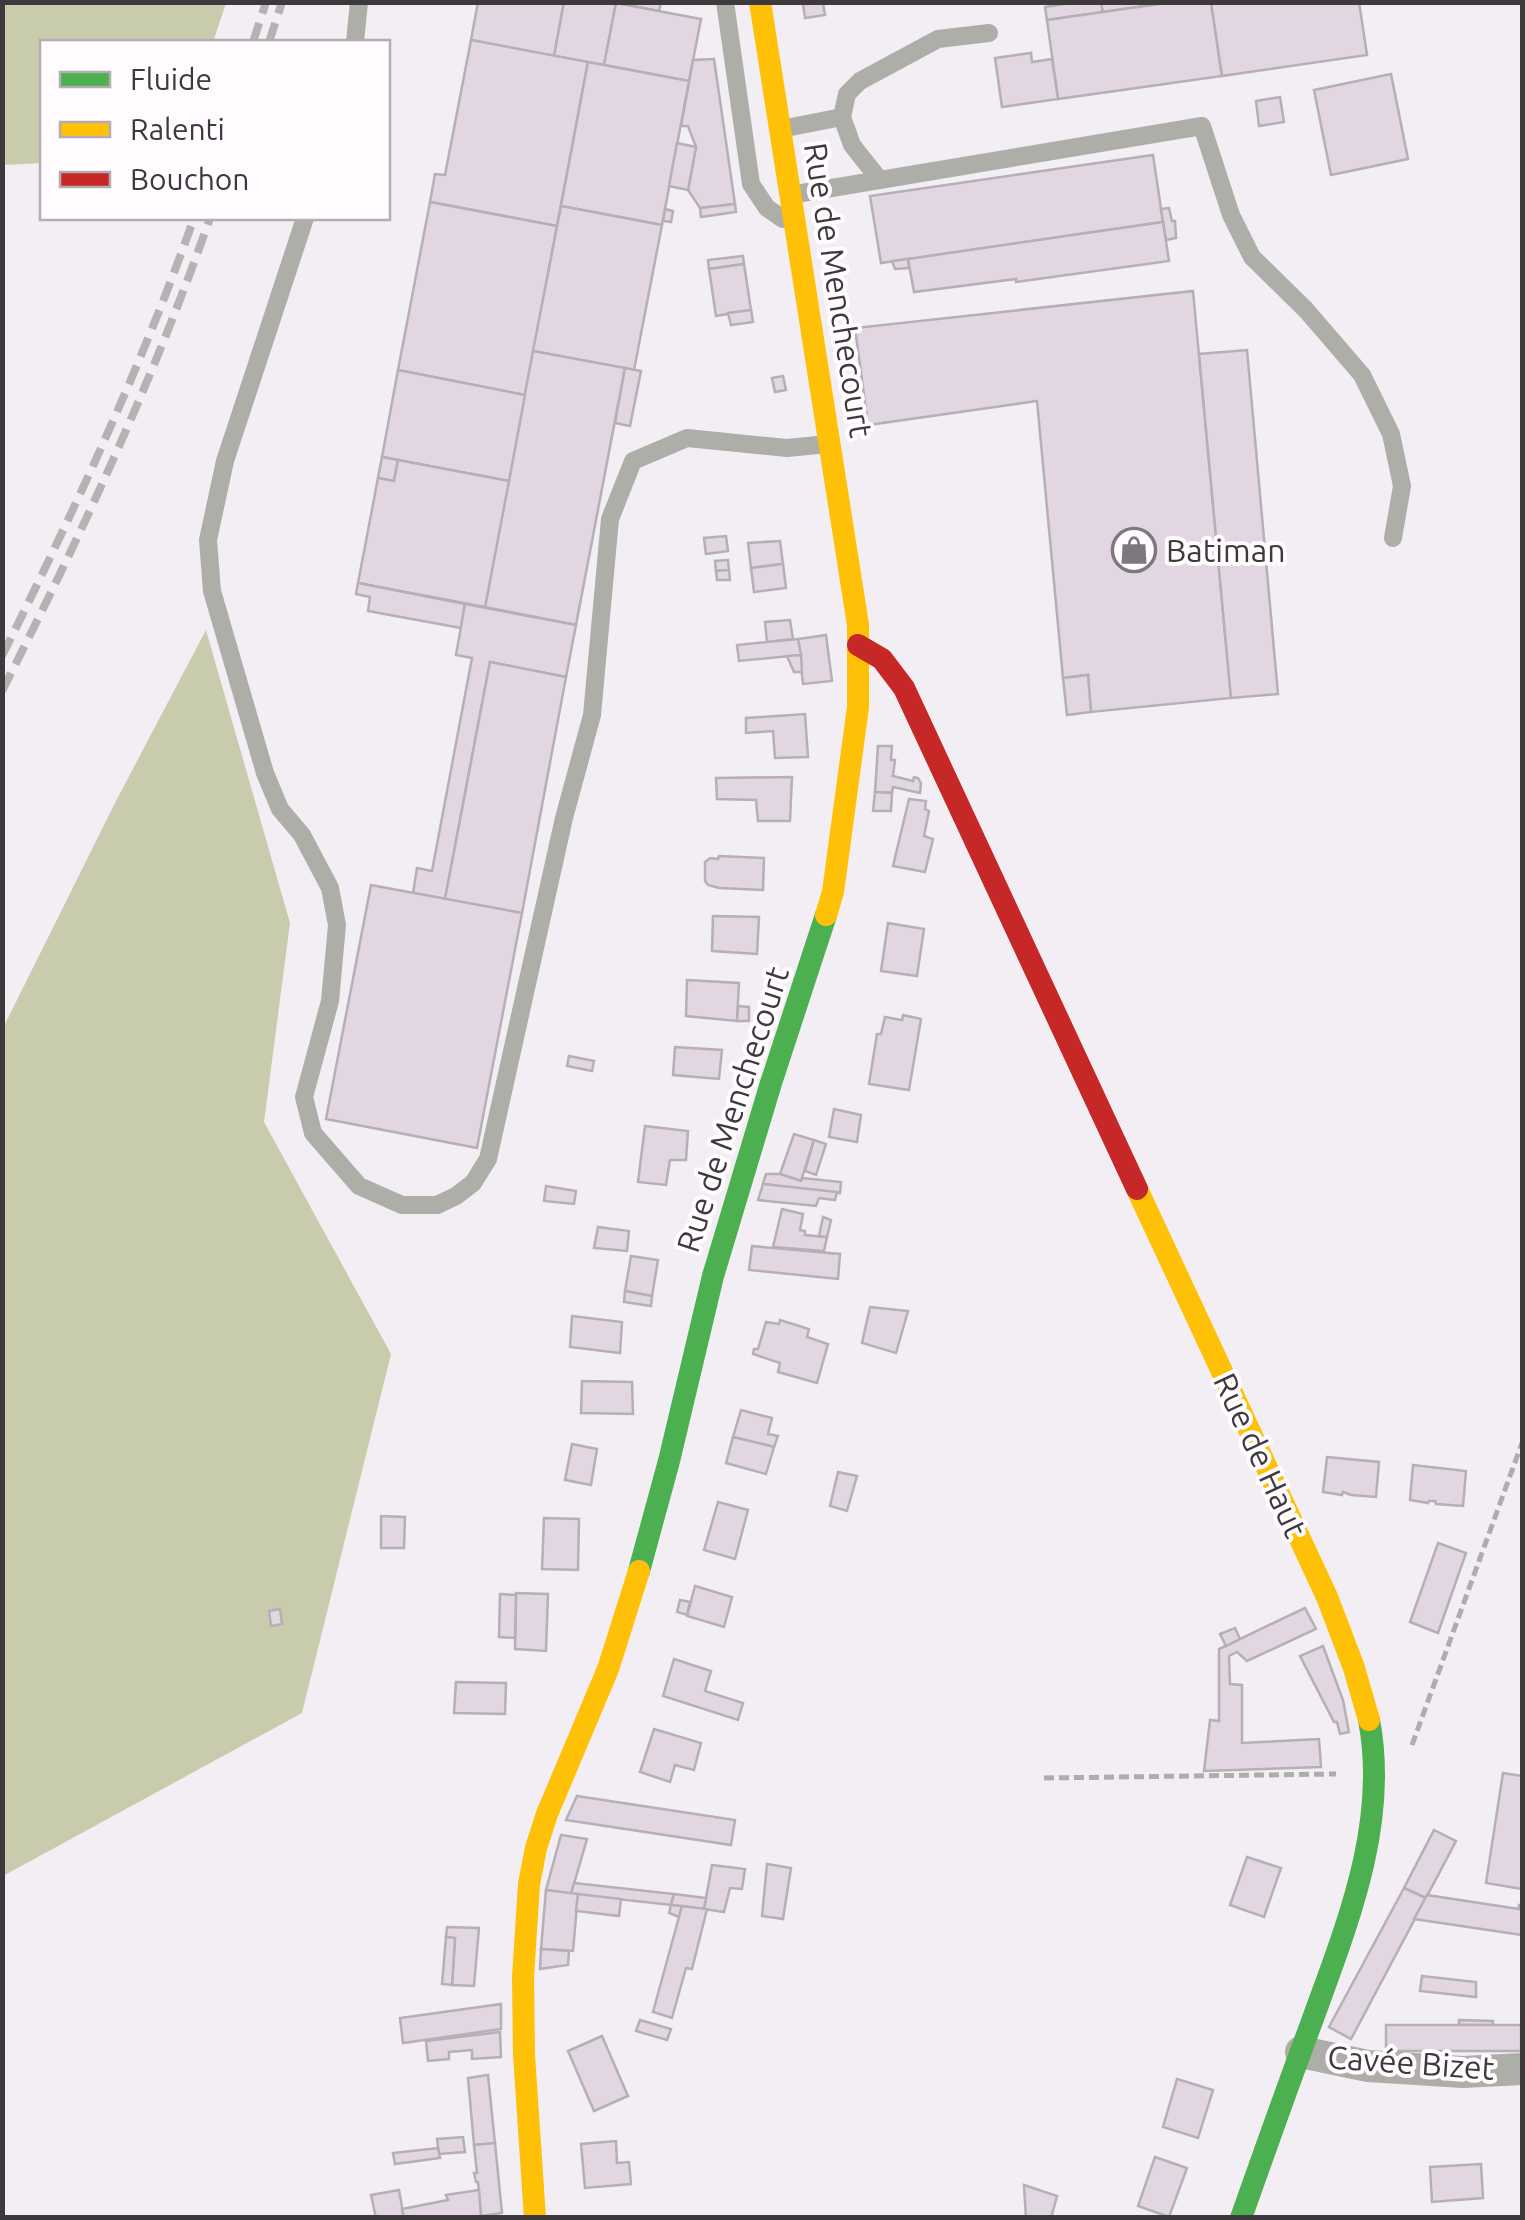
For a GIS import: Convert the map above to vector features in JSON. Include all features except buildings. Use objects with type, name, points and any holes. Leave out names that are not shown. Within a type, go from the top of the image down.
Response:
[{"type":"main road","name":"Rue de Menchecourt","points":[[536,2218],[524,2055],[523,1977],[529,1884],[536,1848],[546,1814],[608,1669],[632,1594],[718,1260],[771,1082],[820,941],[841,847],[858,700],[853,590],[760,2]]},
{"type":"main road","name":"Rue de Haut","points":[[858,645],[877,653],[908,694],[1327,1597],[1362,1688],[1374,1768],[1368,1848],[1354,1904],[1241,2218]]},
{"type":"street","points":[[858,700],[884,700],[920,725]]},
{"type":"street","name":"Cavée Bizet","points":[[1301,2052],[1368,2066],[1462,2072],[1522,2069]]},
{"type":"lane","points":[[355,40],[359,2]]},
{"type":"lane","points":[[725,2],[751,184],[767,208],[796,228]]},
{"type":"lane","points":[[879,180],[852,145],[842,117],[847,94],[860,81],[938,39],[989,33]]},
{"type":"lane","points":[[780,130],[842,117]]},
{"type":"lane","points":[[791,195],[1202,126],[1231,214],[1252,257],[1306,310],[1362,375],[1391,434],[1402,486],[1393,538]]},
{"type":"lane","points":[[304,220],[225,461],[208,540],[212,591],[280,809],[302,836],[330,888],[336,924],[330,1001],[304,1096],[313,1133],[359,1186],[402,1205],[436,1204],[456,1196],[473,1183],[488,1159],[564,818],[592,715],[610,519],[633,461],[687,438],[787,448],[830,444]]},
{"type":"path","points":[[1411,1748],[1522,1443]]},
{"type":"path","points":[[1044,1778],[1352,1773],[1374,1768]]},
{"type":"green space","points":[[3,2],[226,2],[214,40],[40,40],[40,163],[3,165]]},
{"type":"green space","points":[[206,630],[290,923],[264,1122],[391,1354],[302,1713],[3,1876],[2,1030]]},
{"type":"railway","points":[[254,40],[266,2]]},
{"type":"railway","points":[[270,40],[282,2]]},
{"type":"railway","points":[[2,656],[105,440],[193,220]]},
{"type":"railway","points":[[2,691],[114,458],[209,220]]},
{"type":"traffic: fast","points":[[639,1571],[713,1276],[826,915]]},
{"type":"traffic: fast","points":[[1241,2218],[1338,1950],[1361,1875],[1373,1798],[1369,1720]]},
{"type":"traffic: slow","points":[[760,2],[858,625],[858,707],[833,892],[826,915]]},
{"type":"traffic: slow","points":[[1137,1189],[1327,1597],[1369,1720]]},
{"type":"traffic: slow","points":[[535,2218],[524,2055],[523,1977],[529,1884],[547,1814],[608,1669],[639,1571]]},
{"type":"traffic: jam","points":[[858,645],[882,659],[904,688],[1137,1189]]},
{"type":"place","name":"Batiman","points":[[1134,550]]}]
